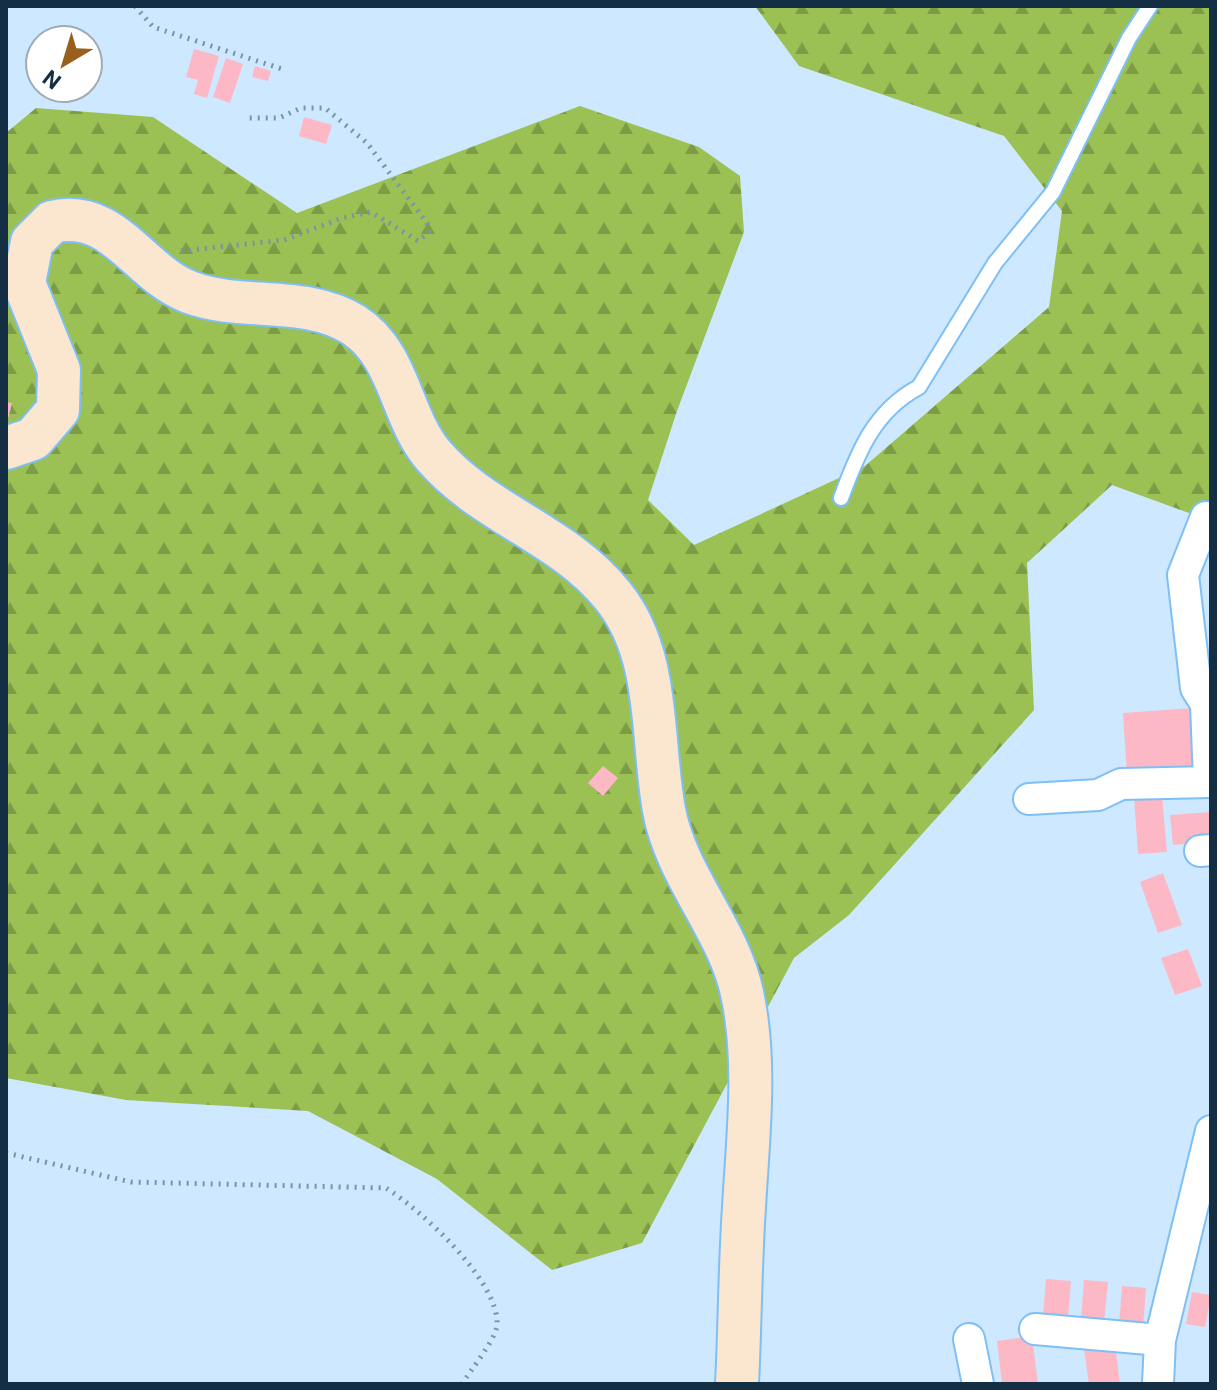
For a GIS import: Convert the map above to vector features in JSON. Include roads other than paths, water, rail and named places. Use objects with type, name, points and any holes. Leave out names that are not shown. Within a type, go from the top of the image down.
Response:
[{"type":"street","points":[[6,448],[33,439],[58,410],[59,370],[49,337],[24,283],[32,242],[52,222],[85,221],[105,229],[188,292],[247,303],[300,307],[330,314],[355,325],[374,343],[388,364],[413,424],[431,453],[457,479],[552,539],[590,570],[616,599],[644,660],[664,812],[672,838],[704,909],[726,946],[742,991],[750,1051],[737,1384]]},
{"type":"street","points":[[1029,799],[1098,795],[1121,784],[1210,782],[1206,704],[1183,575],[1206,517]]},
{"type":"street","points":[[1158,1384],[1160,1340],[1211,1131]]},
{"type":"street","points":[[1035,1329],[1160,1340]]},
{"type":"street","points":[[969,1339],[978,1384]]},
{"type":"lane","points":[[841,498],[860,445],[900,397],[919,387],[995,263],[1053,192],[1129,38],[1150,6]]}]
